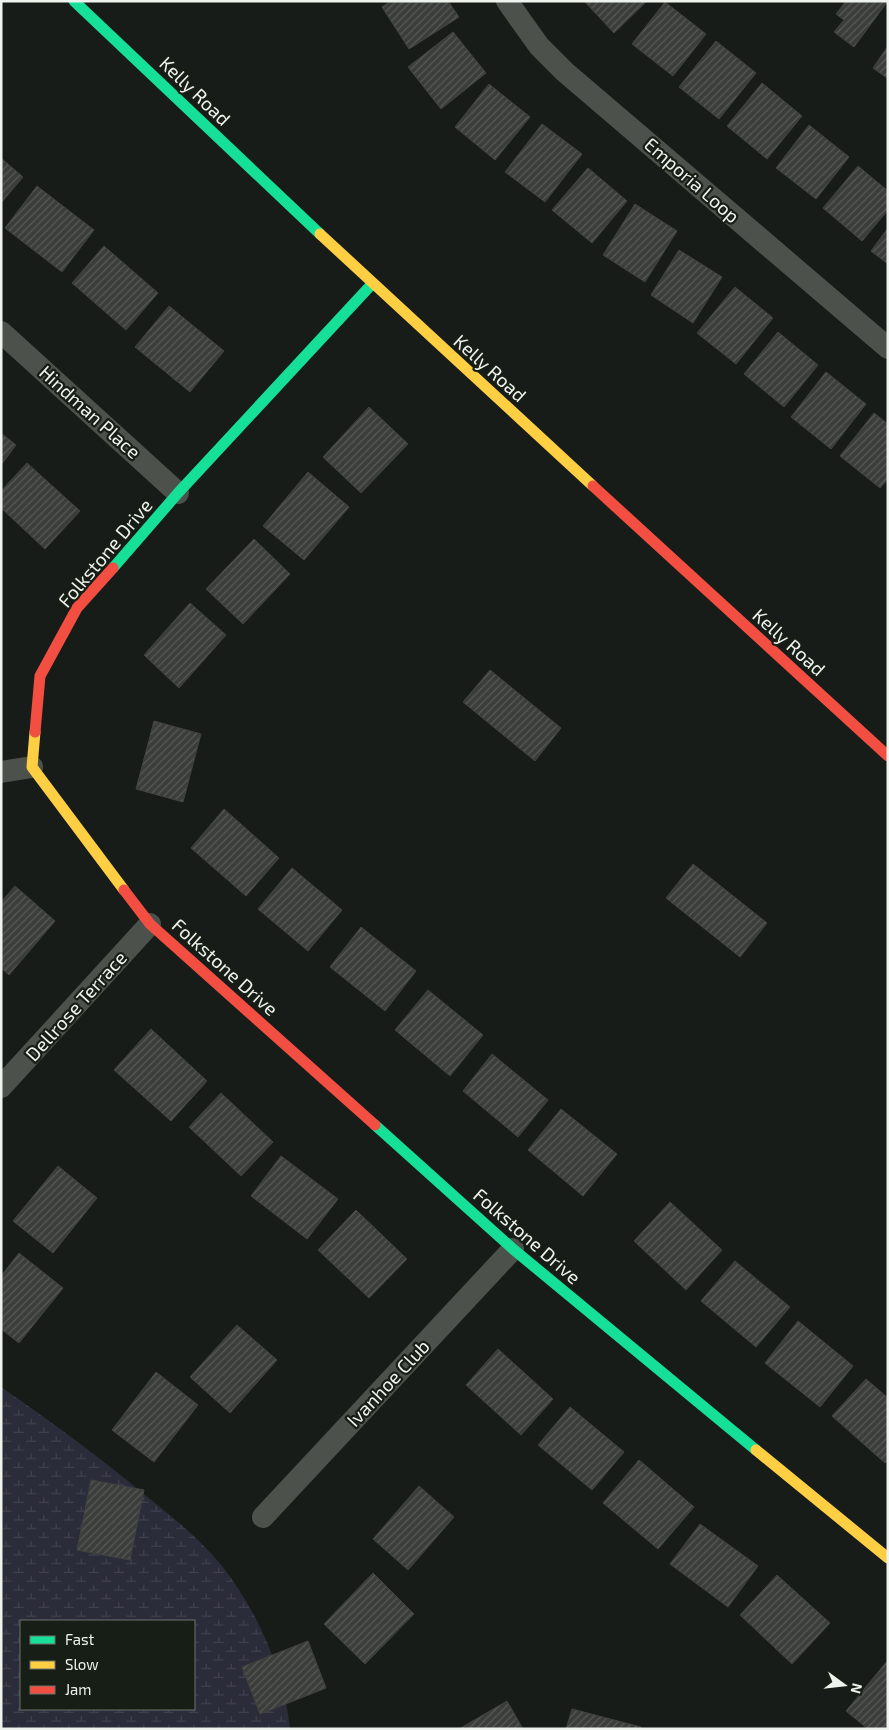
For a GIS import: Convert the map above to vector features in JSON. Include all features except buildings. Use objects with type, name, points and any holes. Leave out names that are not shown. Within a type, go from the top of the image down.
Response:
[{"type":"street","name":"Kelly Road","points":[[74,1],[372,284],[888,756]]},
{"type":"street","name":"Emporia Loop","points":[[507,1],[539,46],[565,72],[888,348]]},
{"type":"street","name":"Folkstone Drive","points":[[372,284],[178,493],[77,608],[40,676],[32,767],[150,924],[513,1249],[888,1558]]},
{"type":"street","name":"Hindman Place","points":[[1,332],[178,493]]},
{"type":"street","points":[[1,772],[32,767]]},
{"type":"street","name":"Dellrose Terrace","points":[[1,1087],[150,924]]},
{"type":"street","name":"Ivanhoe Club","points":[[263,1517],[513,1249]]},
{"type":"green space","points":[[1,1387],[77,1441],[132,1484],[188,1531],[222,1566],[247,1603],[267,1643],[282,1686],[290,1729],[1,1729]]},
{"type":"traffic: fast","points":[[74,1],[320,234]]},
{"type":"traffic: fast","points":[[113,568],[178,493],[372,284]]},
{"type":"traffic: fast","points":[[375,1125],[513,1249],[756,1450]]},
{"type":"traffic: slow","points":[[320,234],[593,486]]},
{"type":"traffic: slow","points":[[35,732],[32,767],[124,890]]},
{"type":"traffic: slow","points":[[756,1450],[888,1558]]},
{"type":"traffic: jam","points":[[593,486],[888,756]]},
{"type":"traffic: jam","points":[[35,732],[40,676],[77,608],[113,568]]},
{"type":"traffic: jam","points":[[124,890],[150,924],[375,1125]]}]
